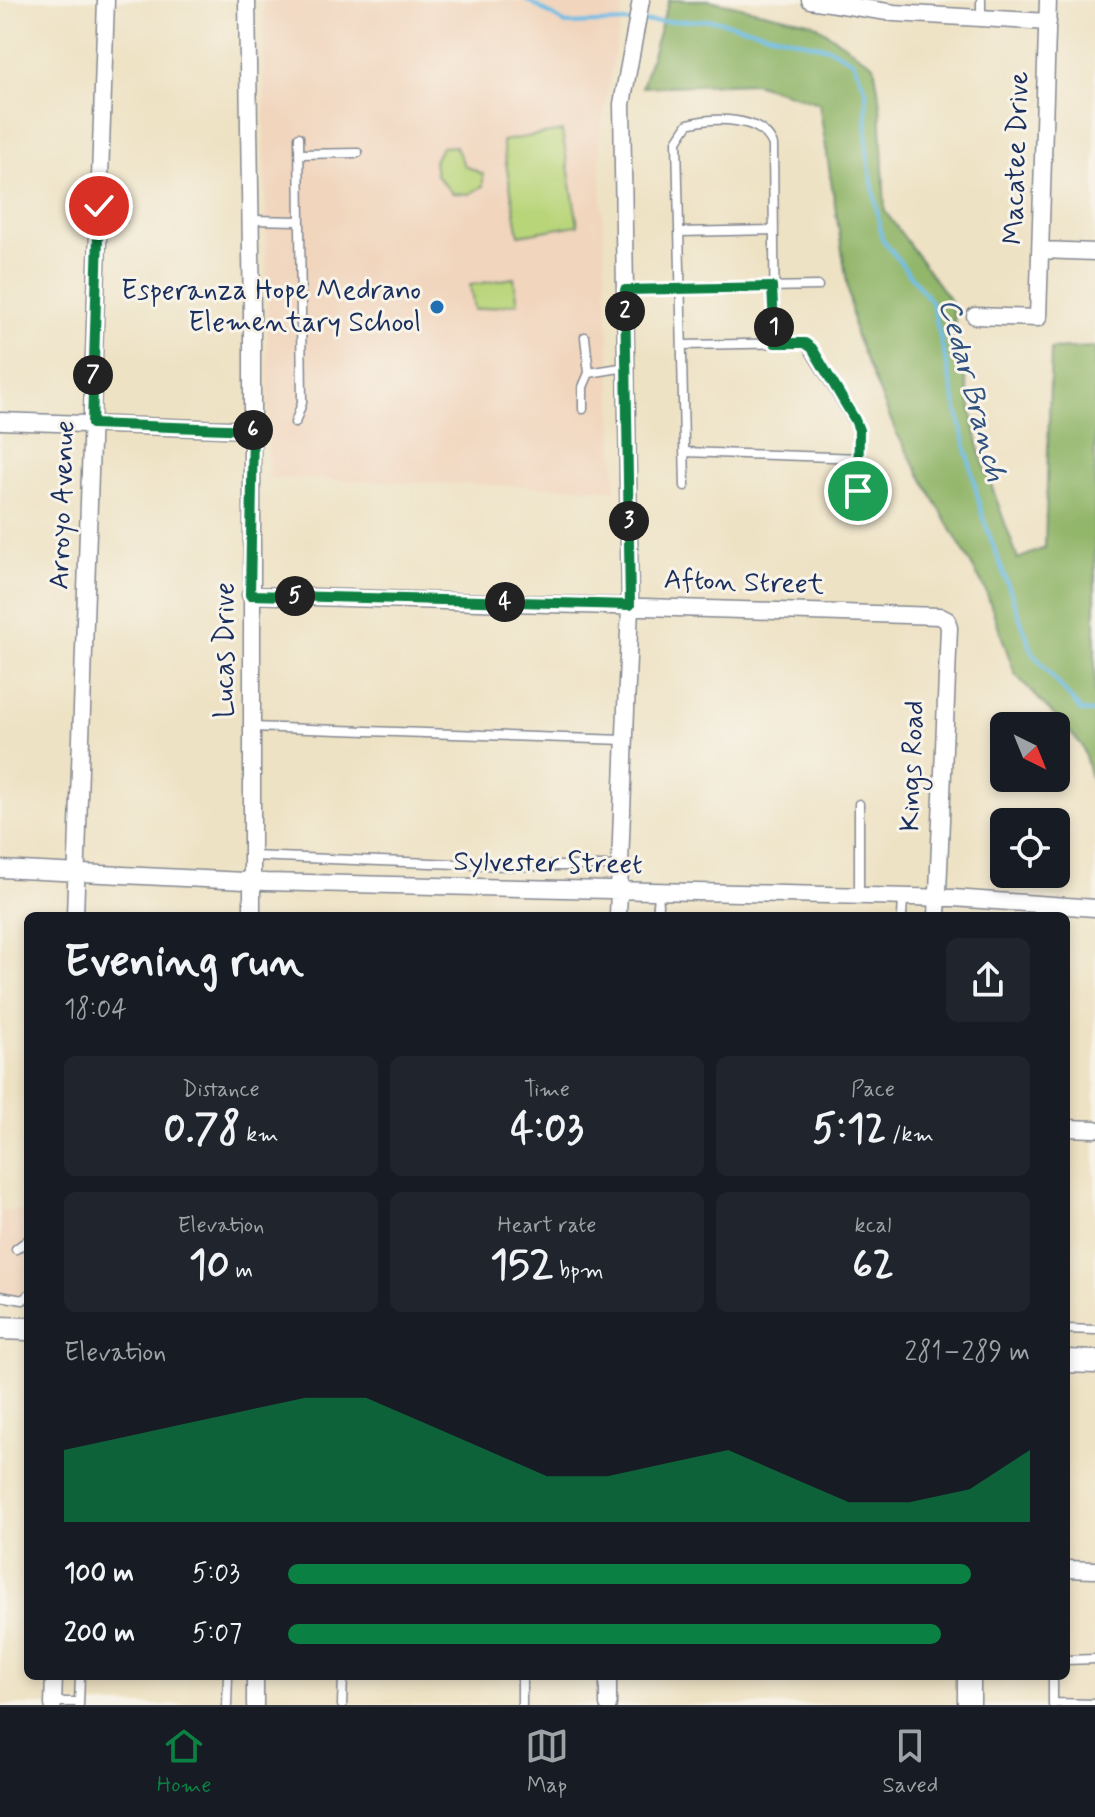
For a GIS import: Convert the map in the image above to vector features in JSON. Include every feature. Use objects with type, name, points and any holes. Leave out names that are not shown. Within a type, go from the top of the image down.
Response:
[{"type":"main road","points":[[0,1328],[24,1329]]},
{"type":"main road","points":[[1070,1361],[1095,1362]]},
{"type":"main road","points":[[969,1680],[969,1705]]},
{"type":"street","name":"Arroyo Avenue","points":[[75,912],[106,0]]},
{"type":"street","name":"Lucas Drive","points":[[247,0],[252,220],[252,912]]},
{"type":"street","points":[[618,912],[630,605],[622,104],[641,0]]},
{"type":"street","points":[[810,0],[1048,22]]},
{"type":"street","name":"Macatee Drive","points":[[975,316],[1038,318],[1048,0]]},
{"type":"street","points":[[1041,250],[1095,252]]},
{"type":"street","points":[[0,421],[253,430]]},
{"type":"street","name":"Afton Street","points":[[250,595],[939,616],[947,620]]},
{"type":"street","name":"Kings Road","points":[[937,912],[947,620]]},
{"type":"street","name":"Sylvester Street","points":[[0,869],[252,881],[859,898],[902,908],[937,898],[1095,908]]},
{"type":"street","points":[[1070,1128],[1095,1129]]},
{"type":"street","points":[[1070,1569],[1095,1570]]},
{"type":"street","points":[[54,1680],[54,1704]]},
{"type":"street","points":[[255,1680],[255,1705]]},
{"type":"street","points":[[608,1680],[608,1705]]},
{"type":"lane","points":[[981,0],[981,18]]},
{"type":"lane","points":[[685,486],[677,141],[688,124],[715,119],[760,127],[773,145],[772,287],[775,343]]},
{"type":"lane","points":[[295,423],[302,403],[299,137]]},
{"type":"lane","points":[[299,154],[358,153]]},
{"type":"lane","points":[[252,220],[298,221]]},
{"type":"lane","points":[[680,232],[773,230]]},
{"type":"lane","points":[[625,290],[818,286]]},
{"type":"lane","points":[[583,409],[583,387],[589,373],[585,337]]},
{"type":"lane","points":[[682,345],[805,343],[812,348],[855,420],[860,458],[858,491]]},
{"type":"lane","points":[[589,373],[627,367]]},
{"type":"lane","points":[[684,452],[860,458]]},
{"type":"lane","points":[[251,727],[625,740]]},
{"type":"lane","points":[[859,804],[859,898]]},
{"type":"lane","points":[[251,856],[383,863],[620,866]]},
{"type":"lane","points":[[657,912],[659,893]]},
{"type":"lane","points":[[16,1249],[24,1243]]},
{"type":"lane","points":[[1,1293],[24,1299]]},
{"type":"lane","points":[[1070,1329],[1095,1330]]},
{"type":"lane","points":[[1070,1660],[1095,1659]]},
{"type":"lane","points":[[54,1704],[79,1704],[80,1680]]},
{"type":"lane","points":[[227,1705],[228,1680]]},
{"type":"lane","points":[[342,1705],[343,1680]]},
{"type":"lane","points":[[522,1680],[522,1705]]},
{"type":"lane","points":[[1053,1680],[1053,1704],[1095,1704]]},
{"type":"shaded area","name":"Esperanza Hope Medrano Elementary School","points":[[263,0],[625,0],[599,135],[616,489],[269,478]]},
{"type":"shaded area","points":[[0,1210],[24,1211],[24,1306],[0,1305]]},
{"type":"green space","points":[[669,0],[709,0],[813,23],[874,65],[880,101],[885,211],[951,302],[980,454],[1018,559],[1045,548],[1051,349],[1095,347],[1095,793],[1082,745],[1070,732],[1070,712],[1051,712],[1015,674],[985,589],[896,432],[855,334],[819,103],[754,83],[642,87]]},
{"type":"green space","points":[[562,131],[578,225],[519,235],[502,141]]},
{"type":"green space","points":[[455,146],[465,166],[483,174],[483,186],[469,194],[452,193],[436,175],[434,161],[441,147]]},
{"type":"green space","points":[[514,278],[518,303],[474,310],[470,285]]},
{"type":"waterway","name":"Cedar Branch","points":[[527,0],[566,24],[630,22]]},
{"type":"waterway","name":"Cedar Branch","points":[[643,22],[714,20],[829,48],[853,61],[866,90],[867,153],[882,239],[932,303],[982,515],[1033,653],[1081,711],[1095,712]]},
{"type":"place","name":"Esperanza Hope Medrano Elementary School","points":[[437,307]]},
{"type":"route","points":[[99,206],[92,424],[253,430],[250,595],[630,605],[625,290],[772,287],[775,343],[805,343],[812,348],[855,420],[859,430],[858,491]]}]
